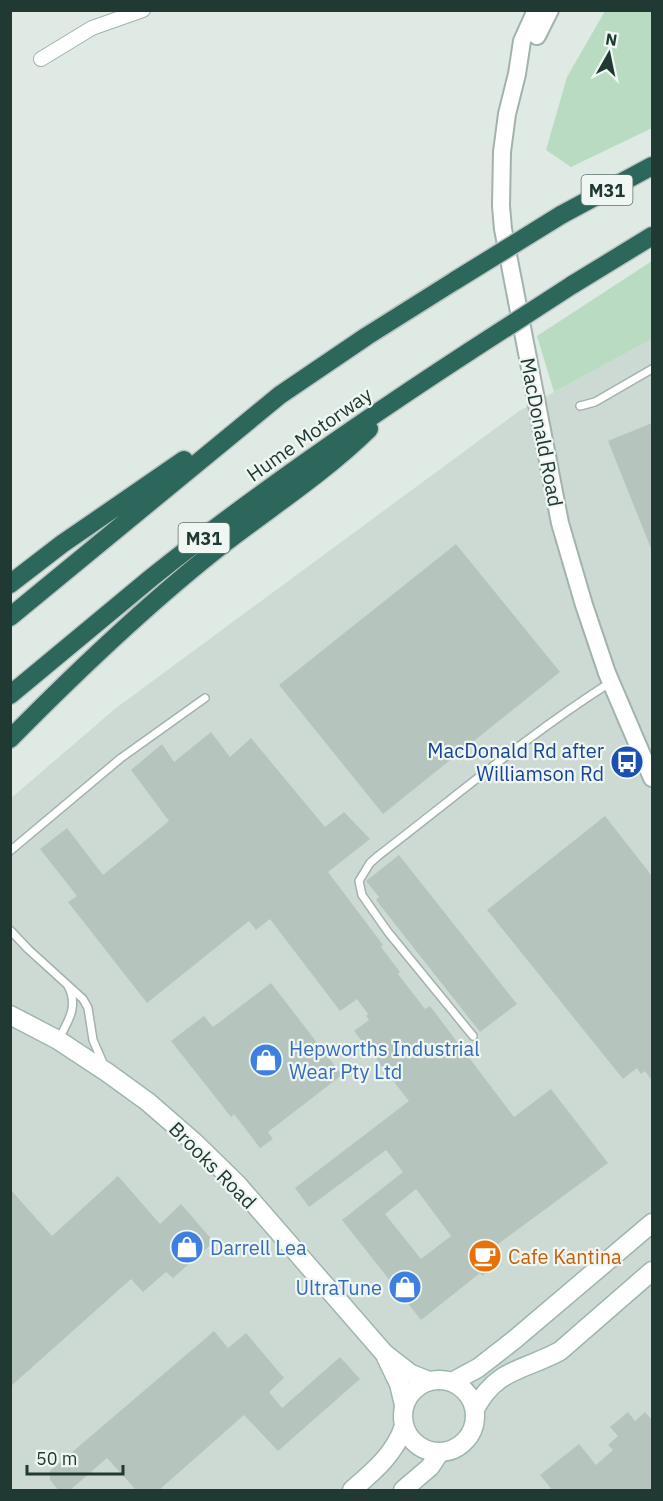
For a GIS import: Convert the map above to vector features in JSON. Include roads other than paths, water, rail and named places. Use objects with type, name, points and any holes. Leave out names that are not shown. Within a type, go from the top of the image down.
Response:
[{"type":"highway","name":"M31","points":[[10,617],[280,395],[367,336],[561,215],[652,166]]},
{"type":"highway","name":"Hume Motorway","points":[[10,695],[152,577],[277,483],[406,392],[652,236]]},
{"type":"highway","points":[[10,739],[130,622],[225,543],[341,456],[406,392]]},
{"type":"highway","points":[[10,584],[62,544],[280,395]]},
{"type":"main road","name":"Brooks Road","points":[[10,1015],[58,1040],[108,1073],[165,1116],[237,1184],[384,1353],[411,1374],[429,1381]]},
{"type":"main road","points":[[452,1382],[478,1368],[514,1340],[652,1223]]},
{"type":"main road","points":[[475,1409],[471,1397],[463,1388],[441,1379],[418,1386],[410,1394],[402,1415],[409,1437],[417,1446],[428,1451],[440,1452],[451,1451],[460,1446],[473,1430],[475,1409],[491,1384],[504,1375],[560,1351],[652,1271]]},
{"type":"main road","name":"Brooks Road","points":[[384,1353],[399,1384],[404,1405]]},
{"type":"main road","points":[[352,1491],[393,1451],[400,1440],[404,1426]]},
{"type":"main road","points":[[404,1491],[430,1467],[440,1452]]},
{"type":"street","points":[[40,59],[92,28],[143,10]]},
{"type":"street","name":"MacDonald Road","points":[[536,10],[522,41],[507,114],[502,152],[503,229],[560,523],[584,605],[611,682],[652,778]]},
{"type":"street","name":"MacDonald Road","points":[[517,74],[549,10]]},
{"type":"lane","points":[[580,406],[595,402],[652,369]]},
{"type":"lane","points":[[473,1036],[388,932],[362,895],[359,881],[370,862],[522,744],[579,702],[611,682]]},
{"type":"lane","points":[[10,851],[121,758],[205,698]]},
{"type":"lane","points":[[10,930],[86,1003],[93,1040],[108,1073]]},
{"type":"lane","points":[[58,1040],[74,1003],[65,982]]},
{"type":"place","name":"MacDonald Rd after Williamson Rd","points":[[627,762]]},
{"type":"place","name":"Hepworths Industrial Wear Pty Ltd","points":[[266,1060]]},
{"type":"place","name":"Darrell Lea","points":[[187,1247]]},
{"type":"place","name":"Cafe Kantina","points":[[485,1256]]},
{"type":"place","name":"UltraTune","points":[[405,1287]]}]
